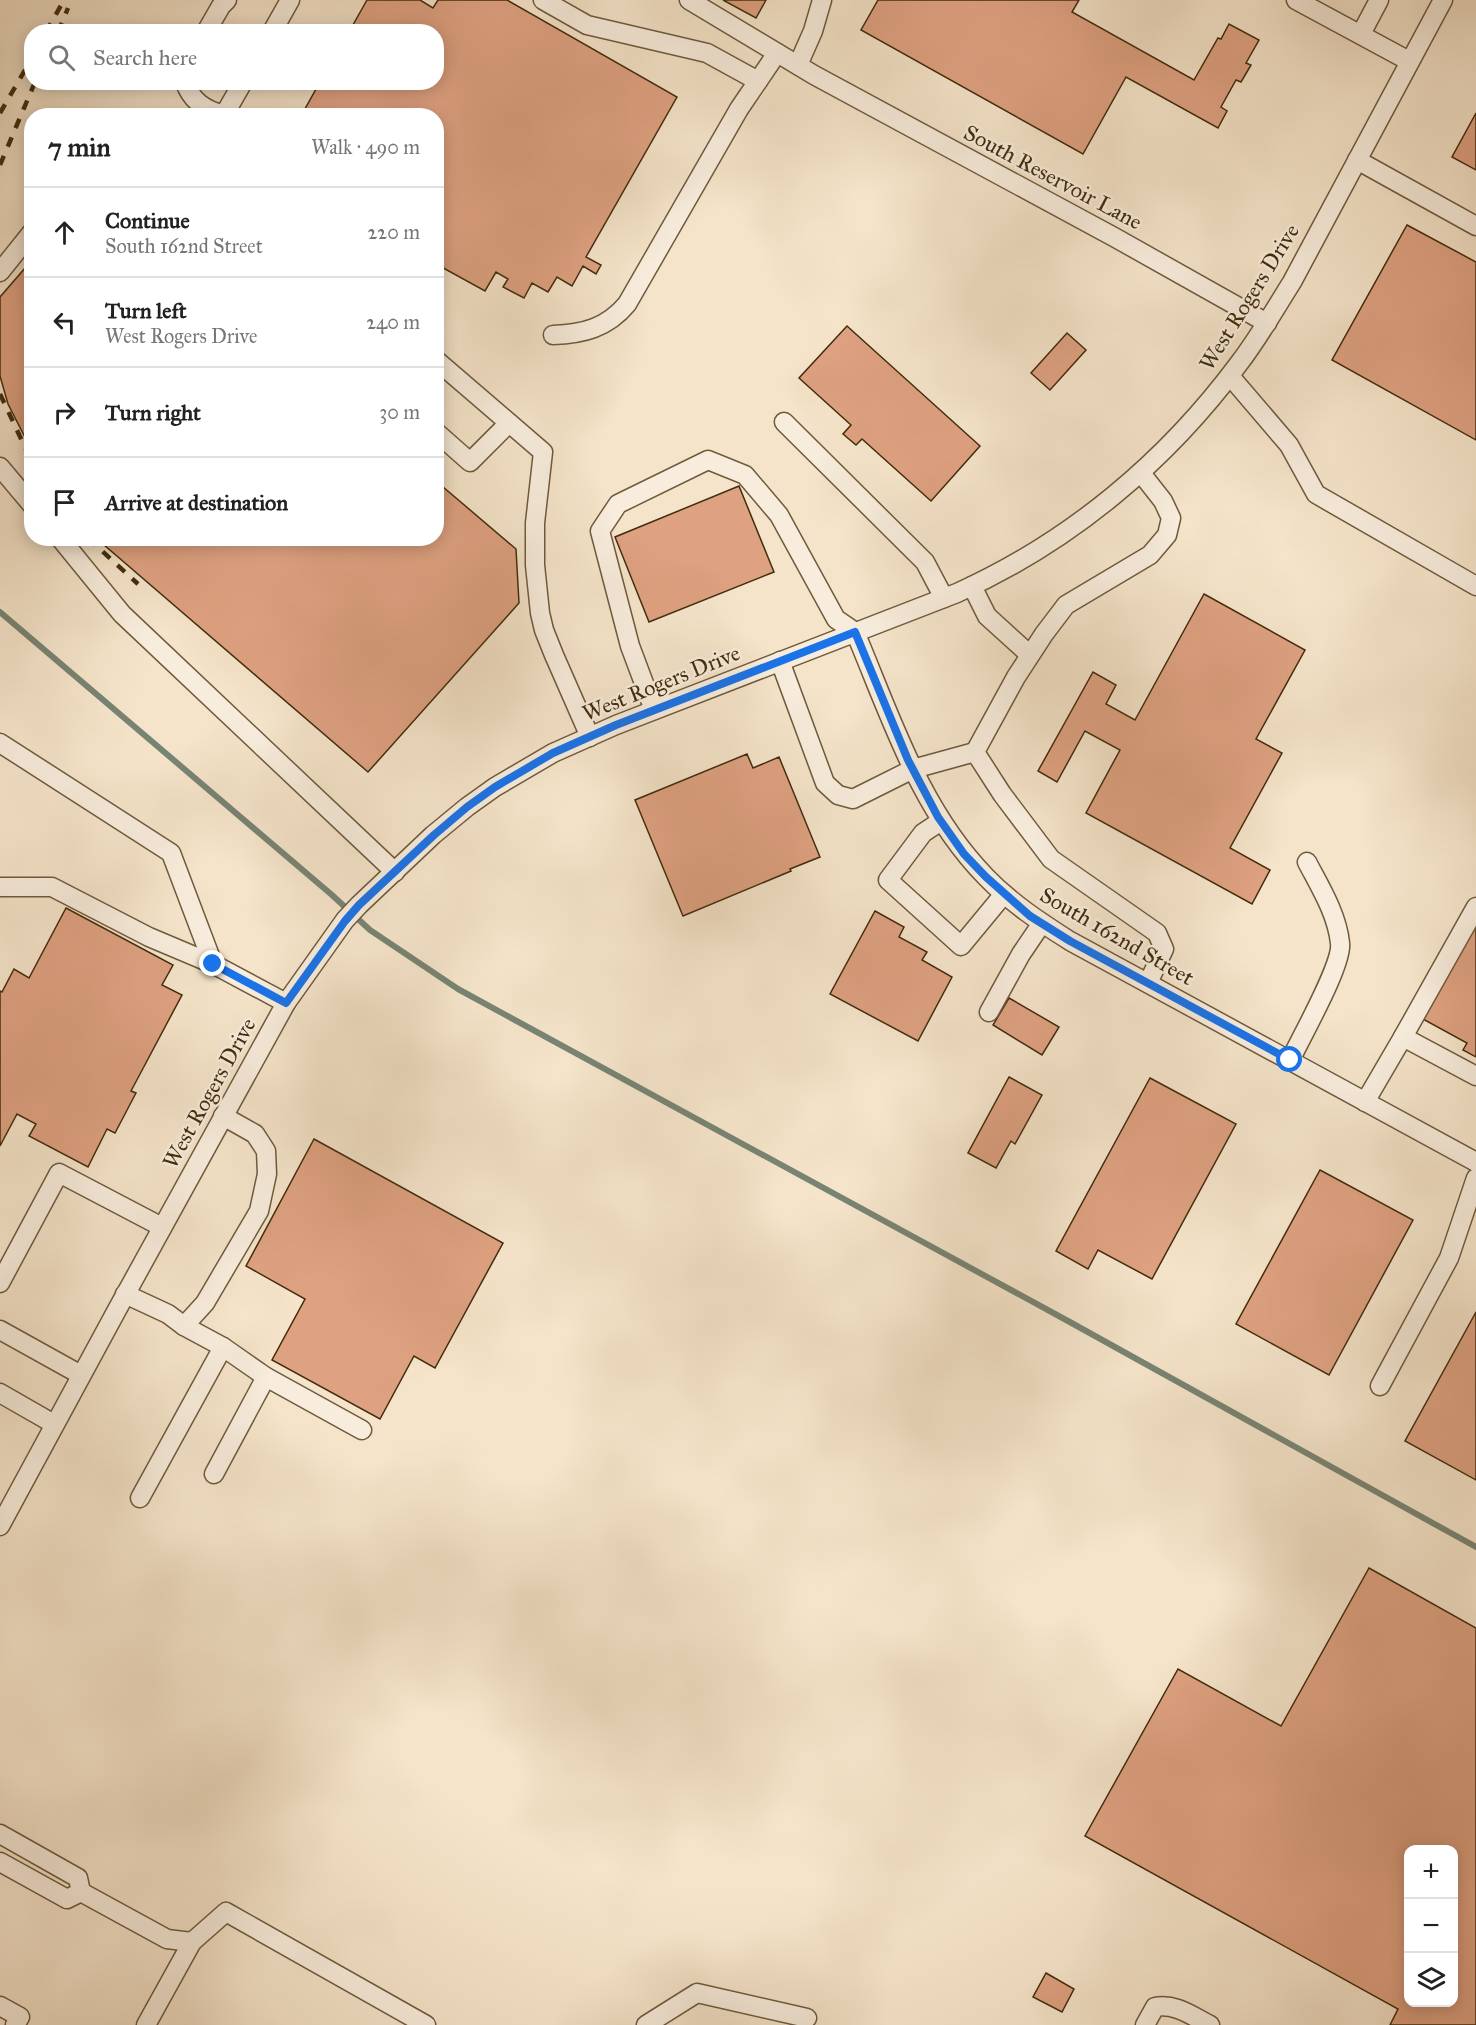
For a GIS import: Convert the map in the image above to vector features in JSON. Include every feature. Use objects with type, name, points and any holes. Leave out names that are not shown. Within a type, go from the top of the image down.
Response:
[{"type":"street","points":[[211,24],[227,0]]},
{"type":"street","points":[[276,24],[290,0]]},
{"type":"street","points":[[543,0],[587,25],[707,53],[758,81]]},
{"type":"street","name":"South Reservoir Lane","points":[[689,0],[814,75],[1114,237],[1267,323]]},
{"type":"street","points":[[798,65],[813,31],[822,0]]},
{"type":"street","points":[[1296,0],[1409,62]]},
{"type":"street","points":[[1361,34],[1379,0]]},
{"type":"street","name":"West Rogers Drive","points":[[0,1526],[286,1003],[359,905],[442,828],[495,787],[553,753],[654,710],[972,586],[1030,555],[1118,494],[1158,458],[1194,419],[1230,376],[1267,323],[1292,282],[1443,0]]},
{"type":"street","points":[[553,335],[586,332],[617,316],[627,304],[738,109],[777,53]]},
{"type":"street","points":[[188,90],[189,94],[207,108]]},
{"type":"street","points":[[228,108],[238,90]]},
{"type":"street","points":[[1357,160],[1476,226]]},
{"type":"street","points":[[0,272],[24,242]]},
{"type":"street","points":[[444,367],[543,452],[535,522],[535,565],[540,613],[554,655],[590,737]]},
{"type":"street","points":[[1230,376],[1289,445],[1316,494],[1476,586]]},
{"type":"street","points":[[783,422],[926,562],[944,598]]},
{"type":"street","points":[[444,439],[470,462],[509,423]]},
{"type":"street","points":[[654,710],[630,646],[600,531],[618,504],[708,460],[745,475],[779,515],[836,619],[855,632]]},
{"type":"street","points":[[0,467],[24,496]]},
{"type":"street","points":[[780,661],[825,783],[838,795],[854,799],[913,769],[975,752],[1030,655],[1066,604],[1150,555],[1167,536],[1171,518],[1163,501],[1141,473]]},
{"type":"street","points":[[67,546],[122,614],[395,872]]},
{"type":"street","points":[[972,586],[987,616],[1030,655]]},
{"type":"street","name":"South 162nd Street","points":[[855,632],[913,769],[941,821],[964,854],[1004,894],[1070,941],[1476,1162]]},
{"type":"street","points":[[0,743],[171,853],[213,964]]},
{"type":"street","points":[[975,752],[1002,794],[1051,859],[1157,933],[1164,948],[1148,983]]},
{"type":"street","points":[[941,821],[923,833],[888,880],[961,946],[1004,894]]},
{"type":"street","points":[[1290,1060],[1336,967],[1341,944],[1329,905],[1307,862]]},
{"type":"street","points":[[0,887],[52,887],[149,937],[213,964],[286,1003]]},
{"type":"street","points":[[1365,1102],[1476,907]]},
{"type":"street","points":[[989,1012],[1041,922]]},
{"type":"street","points":[[1402,1037],[1476,1076]]},
{"type":"street","points":[[184,1326],[205,1303],[259,1211],[267,1174],[266,1151],[255,1134],[223,1116]]},
{"type":"street","points":[[0,1283],[59,1173],[162,1227]]},
{"type":"street","points":[[1380,1386],[1449,1258],[1476,1178]]},
{"type":"street","points":[[125,1294],[168,1314],[184,1326],[223,1347],[266,1377],[362,1430]]},
{"type":"street","points":[[0,1330],[81,1375]]},
{"type":"street","points":[[140,1498],[223,1347]]},
{"type":"street","points":[[214,1474],[266,1377]]},
{"type":"street","points":[[0,1393],[54,1424]]},
{"type":"street","points":[[0,1834],[78,1878],[81,1892],[168,1939],[192,1942]]},
{"type":"street","points":[[0,1862],[68,1899],[81,1892]]},
{"type":"street","points":[[146,2025],[192,1942],[226,1912],[426,2025]]},
{"type":"street","points":[[646,2025],[697,1994],[807,2018]]},
{"type":"street","points":[[1145,2025],[1155,2007],[1166,2005],[1180,2009],[1210,2025]]},
{"type":"street","points":[[0,2006],[20,2017],[15,2025]]},
{"type":"building","points":[[367,0],[420,0],[433,8],[438,0],[507,0],[677,97],[586,257],[601,265],[596,274],[583,266],[572,286],[557,277],[548,292],[532,283],[524,298],[503,287],[508,279],[496,272],[485,291],[444,268],[444,108],[305,108],[316,90],[444,90],[444,24],[354,24]]},
{"type":"building","points":[[723,0],[766,0],[756,18]]},
{"type":"building","points":[[878,0],[1079,0],[1072,12],[1194,80],[1218,38],[1221,39],[1229,24],[1259,40],[1246,63],[1251,65],[1241,82],[1236,80],[1221,107],[1227,111],[1218,128],[1126,77],[1083,154],[861,30]]},
{"type":"building","points":[[1476,113],[1476,170],[1452,157]]},
{"type":"building","points":[[1407,225],[1476,262],[1476,440],[1332,360]]},
{"type":"building","points":[[24,269],[24,435],[8,404],[0,376],[0,297]]},
{"type":"building","points":[[847,326],[980,446],[931,501],[862,439],[856,445],[843,434],[851,425],[799,378]]},
{"type":"building","points":[[1067,333],[1086,350],[1050,390],[1031,373]]},
{"type":"building","points":[[739,486],[774,572],[649,622],[615,537]]},
{"type":"building","points":[[444,488],[516,549],[519,603],[368,772],[105,546],[444,546]]},
{"type":"building","points":[[1204,594],[1305,650],[1256,739],[1282,753],[1230,848],[1270,870],[1252,904],[1086,813],[1120,750],[1085,731],[1057,782],[1038,771],[1093,672],[1116,685],[1106,704],[1135,720]]},
{"type":"building","points":[[747,754],[753,768],[779,757],[820,857],[683,916],[635,800]]},
{"type":"building","points":[[66,908],[173,965],[162,985],[182,995],[131,1091],[136,1093],[115,1133],[107,1129],[88,1167],[29,1136],[36,1124],[17,1114],[0,1146],[0,991],[2,992],[14,969],[29,978]]},
{"type":"building","points":[[875,911],[904,927],[899,937],[927,952],[922,960],[952,977],[918,1041],[830,994]]},
{"type":"building","points":[[1476,918],[1476,1057],[1463,1050],[1467,1043],[1421,1018]]},
{"type":"building","points":[[1009,998],[1059,1027],[1042,1055],[993,1025]]},
{"type":"building","points":[[1009,1077],[1042,1095],[1015,1144],[1011,1141],[996,1168],[968,1153]]},
{"type":"building","points":[[1150,1078],[1236,1124],[1152,1279],[1098,1250],[1088,1269],[1056,1251]]},
{"type":"building","points":[[314,1139],[503,1243],[435,1368],[414,1356],[380,1419],[272,1360],[305,1299],[246,1266]]},
{"type":"building","points":[[1320,1170],[1413,1220],[1329,1375],[1236,1324]]},
{"type":"building","points":[[1476,1312],[1476,1480],[1405,1441]]},
{"type":"building","points":[[1369,1568],[1476,1628],[1476,2025],[1390,2025],[1398,2009],[1085,1836],[1178,1669],[1281,1726]]},
{"type":"building","points":[[1046,1973],[1074,1989],[1062,2012],[1033,1997]]},
{"type":"waterway","points":[[0,612],[370,930],[458,989],[1068,1321],[1476,1547]]},
{"type":"railway","points":[[50,24],[64,0]]},
{"type":"railway","points":[[61,24],[68,8]]},
{"type":"railway","points":[[0,113],[24,72]]},
{"type":"railway","points":[[24,108],[32,90]]},
{"type":"railway","points":[[0,165],[24,108]]},
{"type":"railway","points":[[0,394],[24,445]]},
{"type":"railway","points":[[97,546],[138,584]]},
{"type":"route","points":[[213,964],[286,1003],[359,905],[434,835],[495,787],[553,753],[616,725],[855,632],[908,760],[938,817],[964,854],[986,877],[1030,916],[1070,941],[1290,1060]]}]
